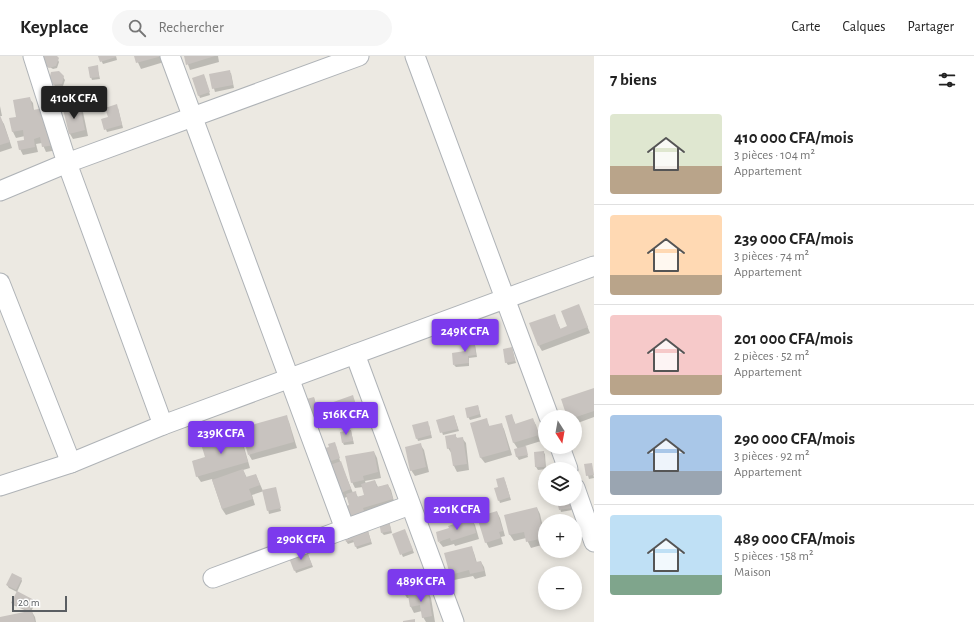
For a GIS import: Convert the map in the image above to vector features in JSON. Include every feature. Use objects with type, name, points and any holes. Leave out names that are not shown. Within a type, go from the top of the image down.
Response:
[{"type":"street","points":[[33,56],[67,163],[163,425]]},
{"type":"street","points":[[170,56],[345,529]]},
{"type":"street","points":[[0,191],[67,163],[359,56]]},
{"type":"street","points":[[415,56],[546,410]]},
{"type":"street","points":[[0,486],[71,463],[163,425],[594,266]]},
{"type":"street","points":[[0,283],[71,463]]},
{"type":"street","points":[[355,354],[454,622]]},
{"type":"street","points":[[213,578],[410,505]]},
{"type":"street","points":[[581,506],[594,542]]},
{"type":"building","points":[[42,56],[57,56],[59,58],[56,66],[49,68],[42,64]]},
{"type":"building","points":[[98,56],[116,56],[116,57],[100,62]]},
{"type":"building","points":[[134,56],[162,56],[136,63]]},
{"type":"building","points":[[184,56],[215,56],[186,65]]},
{"type":"building","points":[[98,65],[99,77],[90,78],[88,67]]},
{"type":"building","points":[[230,70],[233,85],[212,89],[209,74]]},
{"type":"building","points":[[59,71],[64,76],[62,84],[54,85],[49,80],[51,72]]},
{"type":"building","points":[[204,74],[210,92],[198,96],[192,78]]},
{"type":"building","points":[[30,97],[33,110],[44,108],[55,145],[42,147],[40,137],[34,139],[35,147],[19,150],[17,141],[24,140],[23,130],[12,132],[9,118],[16,117],[13,100]]},
{"type":"building","points":[[117,104],[122,125],[104,130],[101,119],[108,117],[105,108]]},
{"type":"building","points":[[80,106],[85,130],[69,134],[63,109]]},
{"type":"building","points":[[0,115],[10,142],[0,145]]},
{"type":"building","points":[[579,304],[588,327],[538,346],[529,323],[555,314],[560,329],[567,326],[561,311]]},
{"type":"building","points":[[474,338],[476,355],[468,356],[469,363],[453,365],[452,353],[465,351],[464,339]]},
{"type":"building","points":[[512,347],[515,361],[505,363],[503,349]]},
{"type":"building","points":[[594,388],[594,411],[582,415],[582,410],[565,410],[561,399]]},
{"type":"building","points":[[353,395],[356,405],[363,403],[364,408],[325,423],[322,414],[328,412],[325,405]]},
{"type":"building","points":[[314,397],[320,418],[306,423],[299,401]]},
{"type":"building","points":[[478,405],[480,414],[467,418],[465,408]]},
{"type":"building","points":[[512,414],[515,424],[533,418],[538,435],[513,443],[505,416]]},
{"type":"building","points":[[287,415],[294,442],[248,455],[241,428]]},
{"type":"building","points":[[454,415],[458,429],[440,433],[436,420]]},
{"type":"building","points":[[487,418],[489,426],[502,423],[509,450],[480,458],[470,423]]},
{"type":"building","points":[[428,421],[431,435],[416,439],[412,425]]},
{"type":"building","points":[[351,430],[353,441],[342,443],[340,432]]},
{"type":"building","points":[[239,433],[248,462],[196,477],[192,461],[205,457],[201,444]]},
{"type":"building","points":[[456,434],[456,438],[463,437],[467,464],[453,466],[450,448],[447,449],[445,436]]},
{"type":"building","points":[[335,442],[340,458],[319,465],[321,449],[329,447],[328,444]]},
{"type":"building","points":[[421,443],[426,467],[410,471],[405,447]]},
{"type":"building","points":[[526,446],[528,455],[516,457],[514,449]]},
{"type":"building","points":[[374,451],[378,472],[363,476],[364,480],[351,483],[345,456]]},
{"type":"building","points":[[534,452],[544,454],[545,462],[538,462],[538,467],[535,467]]},
{"type":"building","points":[[341,461],[351,489],[333,496],[322,468]]},
{"type":"building","points":[[592,463],[594,475],[586,476],[584,464]]},
{"type":"building","points":[[243,469],[246,477],[256,474],[260,485],[249,489],[253,499],[222,509],[212,480]]},
{"type":"building","points":[[504,477],[510,497],[498,501],[494,488],[498,487],[496,479]]},
{"type":"building","points":[[375,480],[377,487],[388,484],[393,499],[363,508],[365,513],[342,520],[344,507],[349,505],[346,494],[356,491],[357,497],[364,495],[361,484]]},
{"type":"building","points":[[276,487],[281,508],[267,511],[262,490]]},
{"type":"building","points":[[558,506],[572,506],[572,508],[559,510]]},
{"type":"building","points":[[537,507],[539,514],[538,539],[526,542],[524,532],[509,535],[504,515]]},
{"type":"building","points":[[497,511],[503,531],[499,532],[501,538],[485,543],[477,517]]},
{"type":"building","points":[[472,518],[476,533],[451,541],[450,538],[438,542],[436,532],[449,528],[448,526]]},
{"type":"building","points":[[389,520],[391,531],[381,533],[379,522]]},
{"type":"building","points":[[367,527],[371,542],[355,547],[353,540],[346,542],[344,535]]},
{"type":"building","points":[[405,529],[413,550],[400,555],[392,534]]},
{"type":"building","points":[[472,546],[476,562],[481,561],[484,571],[470,574],[469,570],[450,575],[444,553]]},
{"type":"building","points":[[307,551],[312,565],[294,571],[289,558]]},
{"type":"building","points":[[419,569],[424,587],[403,593],[397,575]]},
{"type":"building","points":[[12,573],[22,578],[16,590],[6,585]]},
{"type":"building","points":[[17,591],[34,600],[29,611],[11,603]]},
{"type":"building","points":[[428,591],[432,616],[422,618],[420,605],[410,607],[408,595]]},
{"type":"building","points":[[32,611],[35,622],[0,622],[0,617]]},
{"type":"building","points":[[415,619],[415,622],[403,622],[403,621]]}]
